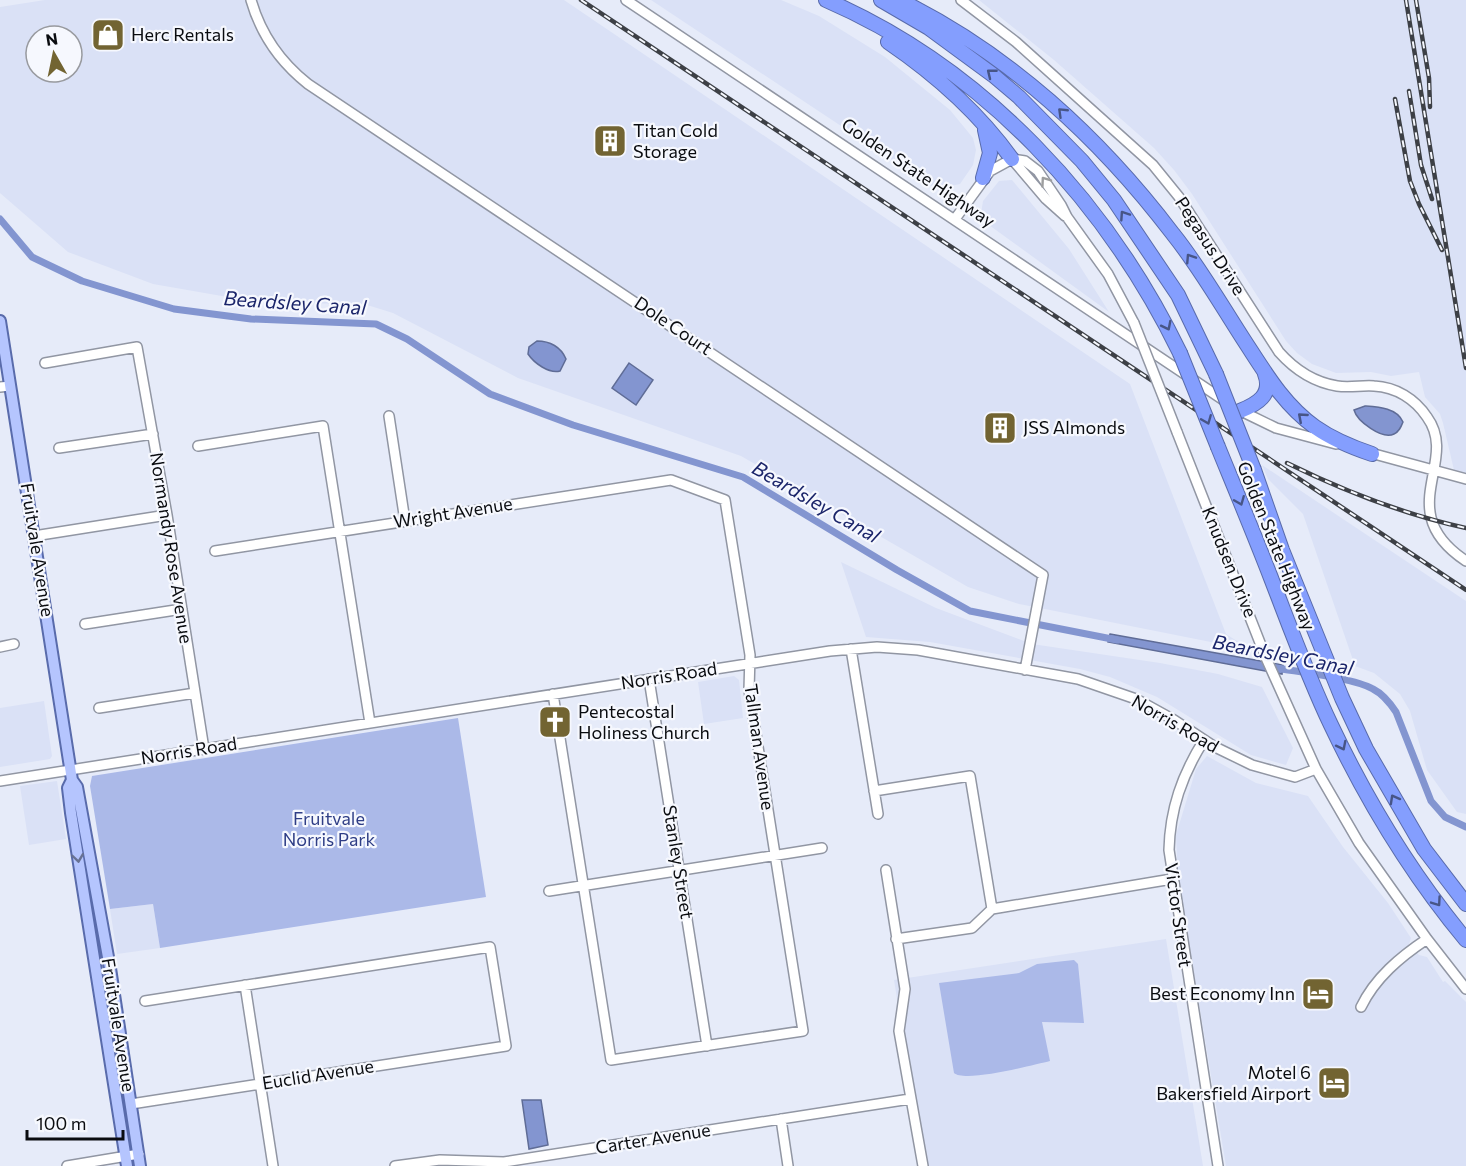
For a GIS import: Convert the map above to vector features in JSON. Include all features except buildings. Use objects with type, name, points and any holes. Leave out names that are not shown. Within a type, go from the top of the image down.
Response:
[{"type":"highway","name":"Golden State Highway","points":[[881,0],[938,34],[1019,97],[1082,161],[1114,200],[1178,295],[1216,374],[1254,470],[1282,550],[1342,698],[1396,804],[1424,849],[1466,904]]},
{"type":"highway","points":[[899,0],[967,39],[1053,104],[1108,157],[1174,234],[1288,404],[1314,426],[1343,443],[1372,454]]},
{"type":"highway","name":"Golden State Highway","points":[[831,2],[915,48],[956,76],[994,107],[1044,154],[1082,197],[1130,262],[1153,300],[1180,353],[1301,657],[1346,755],[1388,830],[1446,915],[1466,940]]},
{"type":"highway","points":[[831,2],[929,72],[955,94],[1011,159]]},
{"type":"highway","points":[[983,178],[990,153],[984,126]]},
{"type":"highway","points":[[1240,411],[1256,404],[1265,394],[1267,382],[1264,371]]},
{"type":"main road","name":"Fruitvale Avenue","points":[[0,321],[5,386],[34,536],[72,775],[77,787],[104,934],[140,1166]]},
{"type":"main road","name":"Fruitvale Avenue","points":[[72,775],[68,788],[126,1161]]},
{"type":"main road","points":[[90,936],[104,934]]},
{"type":"street","name":"Dole Court","points":[[251,0],[268,42],[286,65],[308,84],[1043,575],[1025,670]]},
{"type":"street","name":"Golden State Highway","points":[[626,0],[1240,411]]},
{"type":"street","name":"Pegasus Drive","points":[[962,0],[1016,42],[1153,165],[1179,197],[1279,352],[1288,361],[1317,381],[1340,387],[1384,387],[1401,393],[1417,405],[1430,420],[1435,434],[1436,456],[1430,507],[1435,530],[1447,546],[1466,561]]},
{"type":"street","points":[[955,219],[983,178],[997,166],[1011,159]]},
{"type":"street","name":"Knudsen Drive","points":[[1011,159],[1046,199],[1067,217],[1108,274],[1134,323],[1266,658],[1316,770],[1359,843],[1427,939],[1466,989]]},
{"type":"street","name":"Normandy Rose Avenue","points":[[45,363],[137,347],[167,515],[204,749]]},
{"type":"street","points":[[1240,411],[1276,428],[1466,480]]},
{"type":"street","points":[[389,416],[405,521]]},
{"type":"street","points":[[198,446],[323,426],[370,723]]},
{"type":"street","points":[[59,448],[153,434]]},
{"type":"street","name":"Wright Avenue","points":[[215,551],[671,480],[690,487]]},
{"type":"street","name":"Tallman Avenue","points":[[690,487],[725,500],[750,664],[749,690],[803,1031],[707,1046]]},
{"type":"street","points":[[34,536],[167,515]]},
{"type":"street","points":[[86,624],[182,609]]},
{"type":"street","points":[[0,647],[14,645]]},
{"type":"street","name":"Norris Road","points":[[0,781],[72,775],[204,749],[750,664],[877,647],[918,650],[1078,679],[1117,691],[1154,708],[1233,757],[1272,772],[1295,777],[1316,770]]},
{"type":"street","points":[[851,649],[878,814]]},
{"type":"street","name":"Stanley Street","points":[[649,680],[707,1046]]},
{"type":"street","points":[[99,708],[195,693]]},
{"type":"street","points":[[553,694],[611,1060],[707,1046]]},
{"type":"street","name":"Victor Street","points":[[1204,740],[1194,756],[1175,801],[1169,835],[1172,879],[1218,1166]]},
{"type":"street","points":[[874,791],[970,776],[992,909]]},
{"type":"street","points":[[549,891],[822,849]]},
{"type":"street","points":[[886,870],[905,989],[899,1031],[922,1166]]},
{"type":"street","points":[[896,939],[972,928],[992,909],[1172,879]]},
{"type":"street","points":[[1360,1007],[1384,973],[1427,939]]},
{"type":"street","name":"Euclid Avenue","points":[[131,1104],[506,1046],[490,947],[244,985]]},
{"type":"street","points":[[145,1001],[244,985],[273,1166]]},
{"type":"street","name":"Carter Avenue","points":[[395,1166],[440,1160],[488,1163],[529,1162],[910,1099]]},
{"type":"street","points":[[781,1119],[788,1166]]},
{"type":"street","points":[[67,1166],[126,1161],[139,1154]]},
{"type":"shaded area","points":[[45,0],[564,0],[1130,384],[1226,634],[1251,650],[1019,604],[968,587],[741,456],[518,378],[393,313],[364,304],[284,303],[239,299],[153,284],[68,252],[0,193],[0,7]]},
{"type":"shaded area","points":[[651,0],[781,0],[819,16],[885,57],[950,110],[973,138],[976,150],[973,165],[960,184],[936,189]]},
{"type":"shaded area","points":[[979,0],[1466,0],[1466,474],[1454,470],[1440,414],[1425,397],[1419,372],[1391,376],[1371,372],[1336,373],[1312,364],[1297,353],[1286,341],[1192,194],[1174,170],[1154,148],[1054,60]]},
{"type":"shaded area","points":[[1012,180],[1069,249],[1109,312],[989,225],[981,214],[983,201],[999,181]]},
{"type":"shaded area","points":[[537,341],[551,344],[561,351],[566,359],[560,371],[551,371],[542,367],[528,354],[529,347]]},
{"type":"shaded area","points":[[629,363],[653,380],[636,405],[612,388]]},
{"type":"shaded area","points":[[1365,406],[1392,411],[1403,422],[1400,429],[1389,435],[1377,432],[1360,419],[1354,410]]},
{"type":"shaded area","points":[[1262,465],[1466,601],[1466,814],[1457,812],[1427,770],[1410,711],[1400,694],[1374,673],[1355,666],[1303,514],[1268,479]]},
{"type":"shaded area","points":[[841,562],[936,608],[1032,644],[1160,663],[1218,674],[1262,687],[1293,748],[1286,765],[1251,755],[1157,697],[1110,677],[1080,669],[930,642],[866,637]]},
{"type":"shaded area","points":[[1110,634],[1283,665],[1282,674],[1108,642]]},
{"type":"shaded area","points":[[734,676],[739,680],[743,718],[704,724],[698,682]]},
{"type":"shaded area","points":[[44,701],[52,756],[50,759],[0,767],[0,708]]},
{"type":"shaded area","points":[[1207,756],[1256,783],[1308,796],[1343,847],[1388,903],[1411,938],[1409,944],[1419,955],[1427,957],[1443,982],[1445,981],[1466,1002],[1466,1166],[1226,1166],[1178,877],[1176,835],[1196,769]]},
{"type":"shaded area","points":[[57,781],[66,839],[29,845],[20,786]]},
{"type":"shaded area","points":[[153,904],[160,948],[117,954],[110,909]]},
{"type":"shaded area","points":[[1166,939],[1203,1166],[924,1166],[894,980]]},
{"type":"shaded area","points":[[522,1100],[541,1100],[548,1145],[529,1149]]},
{"type":"green space","name":"Fruitvale Norris Park","points":[[458,718],[486,897],[160,948],[153,904],[110,909],[90,786],[92,776]]},
{"type":"green space","points":[[1074,960],[1078,964],[1084,1023],[1042,1022],[1050,1061],[985,1075],[961,1076],[954,1073],[939,983],[1019,973],[1037,964]]},
{"type":"waterway","name":"Beardsley Canal","points":[[0,219],[32,257],[82,281],[174,309],[251,319],[376,324],[407,339],[490,394],[573,425],[743,477],[897,570],[970,611],[1117,640]]},
{"type":"waterway","name":"Beardsley Canal","points":[[1276,668],[1353,682],[1380,693],[1396,712],[1431,801],[1445,817],[1466,827]]},
{"type":"railway","points":[[581,0],[1466,590]]},
{"type":"railway","points":[[1406,0],[1466,368]]},
{"type":"railway","points":[[1416,0],[1429,78],[1430,107]]},
{"type":"railway","points":[[1409,91],[1421,165],[1432,199]]},
{"type":"railway","points":[[1395,99],[1410,181],[1442,250]]},
{"type":"railway","points":[[1287,463],[1375,501],[1466,528]]},
{"type":"place","name":"Herc Rentals","points":[[108,35]]},
{"type":"place","name":"Titan Cold Storage","points":[[610,141]]},
{"type":"place","name":"JSS Almonds","points":[[1000,428]]},
{"type":"place","name":"Pentecostal Holiness Church","points":[[555,722]]},
{"type":"place","name":"Best Economy Inn","points":[[1318,994]]},
{"type":"place","name":"Motel 6 Bakersfield Airport","points":[[1334,1083]]}]
